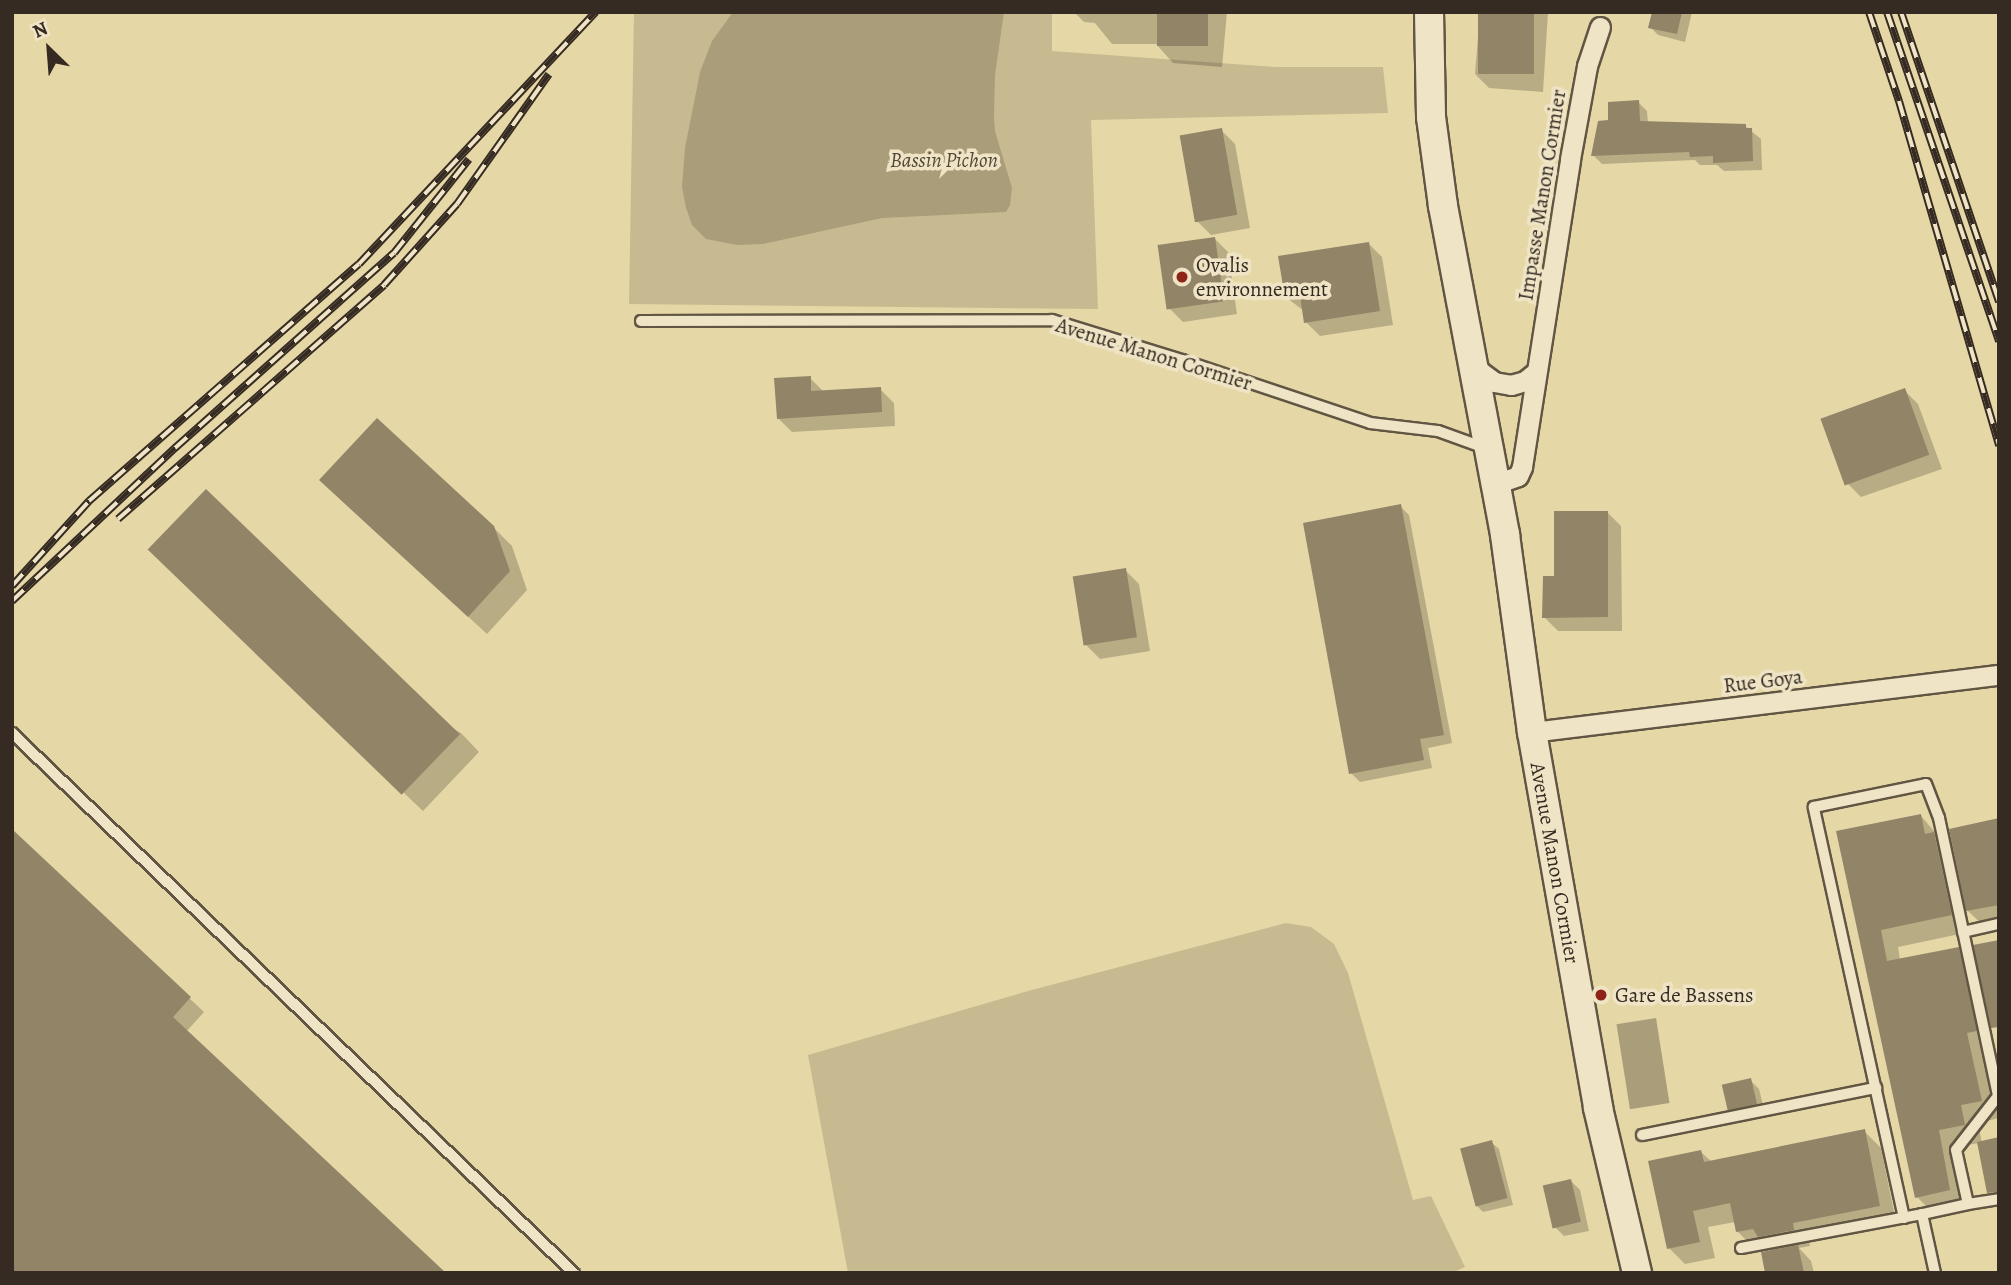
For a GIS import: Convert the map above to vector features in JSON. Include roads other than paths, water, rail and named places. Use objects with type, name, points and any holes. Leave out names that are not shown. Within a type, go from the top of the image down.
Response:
[{"type":"street","name":"Avenue Manon Cormier","points":[[1429,12],[1431,117],[1443,206],[1495,484],[1532,732],[1598,1108],[1637,1273]]},
{"type":"street","name":"Impasse Manon Cormier","points":[[1495,484],[1518,476],[1522,467],[1584,79],[1600,27]]},
{"type":"street","points":[[1473,366],[1494,382],[1511,385],[1525,381],[1536,372]]},
{"type":"street","name":"Rue Goya","points":[[1532,732],[1999,675]]},
{"type":"lane","name":"Avenue Manon Cormier","points":[[641,321],[1052,320],[1182,360],[1370,424],[1438,431],[1489,450]]},
{"type":"lane","points":[[12,733],[574,1273]]},
{"type":"lane","points":[[1904,1217],[1814,807],[1926,784],[1938,818],[1998,1096],[1956,1150],[1968,1204]]},
{"type":"lane","points":[[1963,932],[1999,924]]},
{"type":"lane","points":[[1987,1045],[1999,1042]]},
{"type":"lane","points":[[1642,1135],[1876,1088]]},
{"type":"lane","points":[[1741,1248],[1999,1199]]},
{"type":"lane","points":[[1922,1214],[1935,1273]]},
{"type":"railway","points":[[12,586],[89,501],[359,264],[596,12]]},
{"type":"railway","points":[[1869,12],[1899,101],[1999,446]]},
{"type":"railway","points":[[1887,12],[1999,341]]},
{"type":"railway","points":[[1901,12],[1999,302]]},
{"type":"railway","points":[[118,519],[384,285],[457,204],[549,74]]},
{"type":"railway","points":[[12,601],[175,448],[394,253],[469,159]]},
{"type":"place","name":"Ovalis environnement","points":[[1182,277]]},
{"type":"place","name":"Gare de Bassens","points":[[1601,995]]},
{"type":"park label","name":"Bassin Pichon","points":[[944,160]]}]
